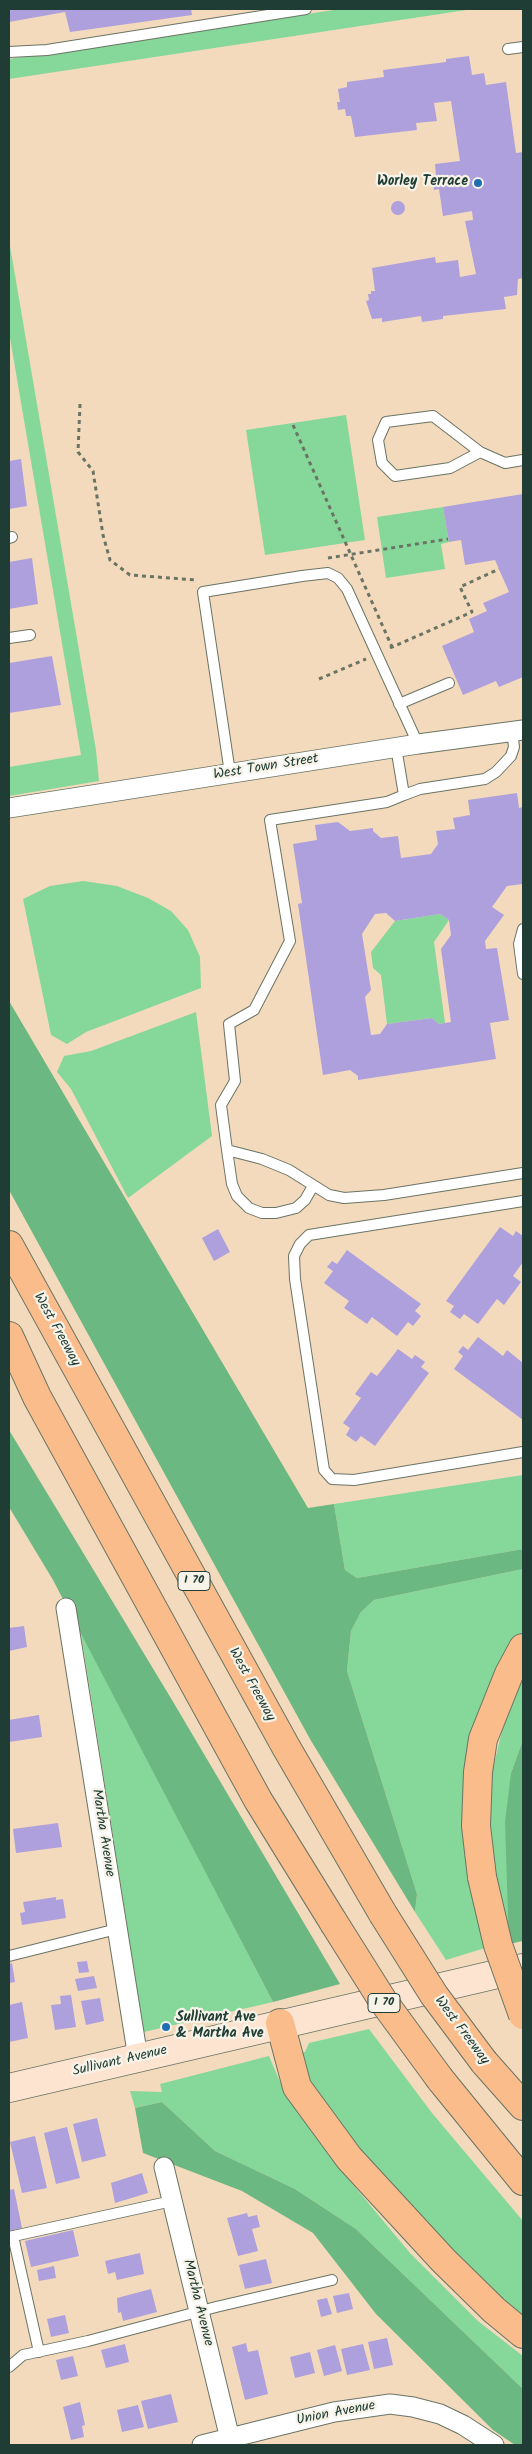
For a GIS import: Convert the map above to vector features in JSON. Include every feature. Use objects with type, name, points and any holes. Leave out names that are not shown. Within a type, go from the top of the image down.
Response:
[{"type":"highway","name":"West Freeway","points":[[9,1245],[286,1747],[383,1914],[434,1995],[484,2062],[523,2106]]},
{"type":"highway","name":"I 70","points":[[9,1336],[36,1397],[258,1800],[383,2001],[440,2079],[523,2180]]},
{"type":"highway","points":[[523,1648],[508,1674],[483,1739],[478,1772],[476,1826],[482,1877],[498,1945],[523,2015]]},
{"type":"highway","points":[[280,2023],[297,2087],[349,2158],[443,2260],[494,2310],[523,2334]]},
{"type":"main road","name":"Sullivant Avenue","points":[[9,2088],[280,2023],[523,1968]]},
{"type":"street","name":"West Town Street","points":[[9,808],[396,747],[518,730]]},
{"type":"street","name":"Martha Avenue","points":[[66,1608],[138,2058]]},
{"type":"street","name":"Martha Avenue","points":[[164,2167],[230,2438]]},
{"type":"street","name":"Union Avenue","points":[[202,2445],[334,2412],[390,2404],[440,2414],[494,2445]]},
{"type":"lane","points":[[9,52],[47,50],[306,9]]},
{"type":"lane","points":[[508,49],[523,47]]},
{"type":"lane","points":[[480,452],[450,468],[395,476],[382,463],[378,440],[386,422],[433,416],[480,452],[506,463],[523,460]]},
{"type":"lane","points":[[230,773],[203,592],[328,573],[338,578],[347,589],[418,744]]},
{"type":"lane","points":[[9,638],[30,635]]},
{"type":"lane","points":[[399,704],[449,683]]},
{"type":"lane","points":[[313,1186],[305,1200],[296,1208],[276,1214],[262,1214],[249,1208],[237,1196],[232,1184],[221,1105],[235,1081],[229,1024],[254,1010],[290,941],[270,820],[387,802],[420,789],[485,779],[508,762],[518,730]]},
{"type":"lane","points":[[396,747],[404,795]]},
{"type":"lane","points":[[523,929],[519,944],[523,974]]},
{"type":"lane","points":[[227,1150],[262,1159],[289,1170],[329,1195],[344,1198],[366,1197],[523,1173]]},
{"type":"lane","points":[[523,1201],[309,1234],[300,1244],[294,1256],[295,1279],[324,1470],[332,1479],[354,1480],[523,1452]]},
{"type":"lane","points":[[9,1956],[118,1929]]},
{"type":"lane","points":[[39,2352],[11,2237],[172,2201]]},
{"type":"lane","points":[[9,2367],[23,2355],[332,2280]]},
{"type":"path","points":[[80,404],[78,452],[93,472],[103,535],[110,560],[130,576],[188,581],[198,579]]},
{"type":"path","points":[[293,425],[392,647]]},
{"type":"path","points":[[322,559],[448,538]]},
{"type":"path","points":[[319,680],[472,612],[460,587],[499,569]]},
{"type":"green space","points":[[340,9],[473,9],[9,79],[9,59]]},
{"type":"green space","points":[[9,240],[96,750],[99,781],[9,796],[9,767],[81,755],[9,332]]},
{"type":"green space","points":[[346,415],[365,540],[265,555],[246,430]]},
{"type":"green space","points":[[443,507],[449,542],[441,544],[445,569],[386,578],[377,517]]},
{"type":"green space","points":[[83,881],[117,886],[148,898],[171,911],[188,930],[200,957],[201,988],[86,1032],[67,1044],[51,1035],[23,899],[50,886]]},
{"type":"green space","points":[[440,914],[449,920],[434,942],[445,1023],[439,1024],[432,1018],[387,1024],[381,975],[373,968],[371,952],[395,921]]},
{"type":"green space","points":[[9,1001],[308,1508],[334,1504],[345,1570],[357,1578],[523,1549],[523,1569],[374,1600],[361,1612],[351,1631],[347,1671],[417,1894],[415,1912],[310,1739],[9,1190]]},
{"type":"green space","points":[[196,1012],[212,1136],[128,1198],[71,1089],[57,1072],[64,1056],[91,1051]]},
{"type":"green space","points":[[9,1430],[340,1984],[273,2002],[53,1580],[9,1507]]},
{"type":"green space","points":[[523,1475],[523,1549],[357,1578],[345,1570],[334,1504]]},
{"type":"green space","points":[[523,1569],[523,1631],[507,1654],[472,1890],[485,1948],[446,1960],[415,1912],[417,1894],[347,1671],[351,1631],[361,1612],[374,1600]]},
{"type":"green space","points":[[81,1633],[273,2002],[144,2032]]},
{"type":"green space","points":[[523,1676],[523,1740],[511,1773],[509,1944],[492,1869],[488,1816],[492,1773],[504,1722]]},
{"type":"green space","points":[[523,1740],[523,1941],[509,1944],[505,1822],[511,1773]]},
{"type":"green space","points":[[369,2029],[432,2113],[523,2221],[523,2318],[493,2294],[420,2221],[311,2096],[299,2052],[305,2052],[309,2043]]},
{"type":"green space","points":[[269,2056],[283,2089],[306,2123],[345,2175],[410,2253],[478,2321],[523,2356],[523,2389],[356,2229],[295,2189],[215,2151],[162,2102],[135,2108],[130,2091],[162,2092],[160,2084]]},
{"type":"green space","points":[[162,2102],[215,2151],[295,2189],[356,2229],[523,2389],[523,2445],[515,2445],[493,2430],[376,2314],[313,2233],[242,2191],[143,2153],[135,2108]]},
{"type":"building","points":[[9,9],[191,9],[192,15],[70,32],[65,12],[9,22]]},
{"type":"building","name":"Worley Terrace","points":[[469,56],[472,75],[484,73],[486,85],[506,82],[516,153],[523,152],[523,278],[518,279],[517,295],[504,297],[506,309],[443,316],[443,319],[422,322],[421,316],[382,322],[382,318],[372,319],[366,301],[369,300],[368,294],[371,294],[371,291],[375,291],[372,268],[435,257],[436,263],[458,260],[460,277],[476,274],[465,221],[473,220],[472,211],[443,216],[439,189],[434,190],[432,176],[436,176],[435,164],[460,161],[451,101],[434,103],[437,121],[416,123],[417,130],[355,137],[351,116],[346,116],[345,109],[338,110],[337,102],[340,102],[338,89],[347,87],[347,82],[384,77],[383,70],[446,62],[446,59]]},
{"type":"building","points":[[398,201],[403,203],[405,208],[403,213],[398,215],[393,213],[391,208],[393,203]]},
{"type":"building","points":[[21,459],[27,506],[9,509],[9,461]]},
{"type":"building","points":[[523,494],[523,677],[499,687],[496,681],[463,695],[442,646],[474,632],[469,619],[487,611],[483,603],[509,592],[495,560],[465,565],[461,540],[449,542],[443,507]]},
{"type":"building","points":[[32,558],[38,604],[9,609],[9,562]]},
{"type":"building","points":[[52,656],[61,705],[9,713],[9,663]]},
{"type":"building","points":[[517,793],[519,808],[523,807],[523,884],[507,886],[492,907],[504,915],[485,941],[486,949],[497,948],[509,1020],[490,1023],[496,1059],[358,1080],[358,1076],[350,1070],[323,1075],[298,904],[302,903],[293,844],[317,840],[315,825],[338,822],[350,831],[373,828],[373,831],[381,838],[398,836],[401,858],[431,854],[438,844],[436,831],[455,829],[453,818],[470,815],[468,800]],"holes":[[[386,913],[395,921],[440,914],[449,920],[451,935],[441,949],[451,1022],[439,1024],[432,1018],[387,1024],[380,1034],[371,1035],[365,997],[371,990],[362,934],[375,914]]]},
{"type":"building","points":[[500,1227],[513,1236],[516,1231],[523,1236],[523,1262],[513,1276],[521,1282],[504,1305],[497,1299],[478,1324],[464,1314],[460,1319],[450,1312],[454,1306],[446,1301]]},
{"type":"building","points":[[218,1229],[230,1252],[214,1261],[202,1238]]},
{"type":"building","points":[[347,1250],[421,1304],[415,1311],[421,1316],[413,1326],[408,1322],[397,1336],[372,1317],[367,1324],[344,1308],[349,1301],[324,1283],[333,1271],[327,1267],[332,1261],[337,1264]]},
{"type":"building","points":[[478,1337],[503,1356],[507,1350],[523,1363],[523,1420],[454,1369],[463,1356],[458,1352],[463,1346],[468,1350]]},
{"type":"building","points":[[398,1349],[412,1359],[415,1355],[425,1362],[421,1367],[429,1373],[375,1446],[361,1436],[356,1442],[346,1435],[350,1428],[343,1423],[361,1398],[355,1394],[371,1372],[377,1376]]},
{"type":"building","points":[[24,1626],[27,1647],[9,1651],[9,1628]]},
{"type":"building","points":[[39,1715],[42,1737],[9,1742],[9,1720]]},
{"type":"building","points":[[58,1823],[62,1847],[16,1853],[13,1829]]},
{"type":"building","points":[[56,1897],[56,1900],[63,1899],[66,1918],[22,1925],[20,1913],[25,1912],[23,1902]]},
{"type":"building","points":[[87,1961],[89,1972],[79,1973],[77,1962]]},
{"type":"building","points":[[12,1963],[15,1982],[9,1983],[9,1964]]},
{"type":"building","points":[[94,1976],[97,1988],[78,1991],[75,1979]]},
{"type":"building","points":[[71,1995],[76,2027],[55,2030],[51,2005],[61,2004],[60,1996]]},
{"type":"building","points":[[100,1998],[104,2021],[86,2025],[81,2001]]},
{"type":"building","points":[[22,2002],[28,2038],[9,2042],[9,2005]]},
{"type":"building","points":[[97,2118],[106,2156],[82,2162],[73,2124]]},
{"type":"building","points":[[67,2127],[80,2178],[56,2184],[44,2133]]},
{"type":"building","points":[[35,2136],[47,2188],[22,2193],[10,2142]]},
{"type":"building","points":[[142,2173],[148,2193],[115,2203],[111,2183]]},
{"type":"building","points":[[14,2189],[22,2228],[9,2231],[9,2190]]},
{"type":"building","points":[[247,2213],[248,2217],[257,2215],[260,2227],[252,2229],[258,2251],[238,2256],[227,2218]]},
{"type":"building","points":[[73,2230],[79,2256],[31,2267],[25,2241]]},
{"type":"building","points":[[140,2253],[144,2274],[117,2280],[115,2272],[108,2274],[105,2261]]},
{"type":"building","points":[[266,2259],[272,2283],[245,2289],[239,2265]]},
{"type":"building","points":[[54,2266],[56,2278],[39,2281],[37,2270]]},
{"type":"building","points":[[151,2289],[157,2312],[123,2321],[121,2312],[118,2313],[117,2298]]},
{"type":"building","points":[[349,2293],[353,2309],[337,2313],[333,2296]]},
{"type":"building","points":[[327,2298],[332,2314],[321,2317],[317,2300]]},
{"type":"building","points":[[65,2315],[69,2333],[51,2337],[47,2319]]},
{"type":"building","points":[[387,2338],[393,2365],[374,2369],[368,2342]]},
{"type":"building","points":[[246,2343],[248,2352],[258,2350],[268,2394],[245,2400],[232,2347]]},
{"type":"building","points":[[125,2344],[129,2362],[106,2368],[101,2350]]},
{"type":"building","points":[[363,2344],[370,2370],[347,2375],[341,2349]]},
{"type":"building","points":[[335,2345],[342,2371],[324,2376],[317,2350]]},
{"type":"building","points":[[310,2352],[315,2373],[295,2378],[290,2357]]},
{"type":"building","points":[[73,2356],[78,2376],[61,2380],[56,2360]]},
{"type":"building","points":[[171,2394],[178,2422],[148,2429],[141,2401]]},
{"type":"building","points":[[80,2402],[85,2425],[82,2426],[84,2437],[71,2440],[63,2407]]},
{"type":"building","points":[[138,2405],[144,2427],[122,2432],[117,2410]]},
{"type":"place","name":"Worley Terrace","points":[[478,183]]},
{"type":"place","name":"Sullivant Ave & Martha Ave","points":[[166,2027]]}]
